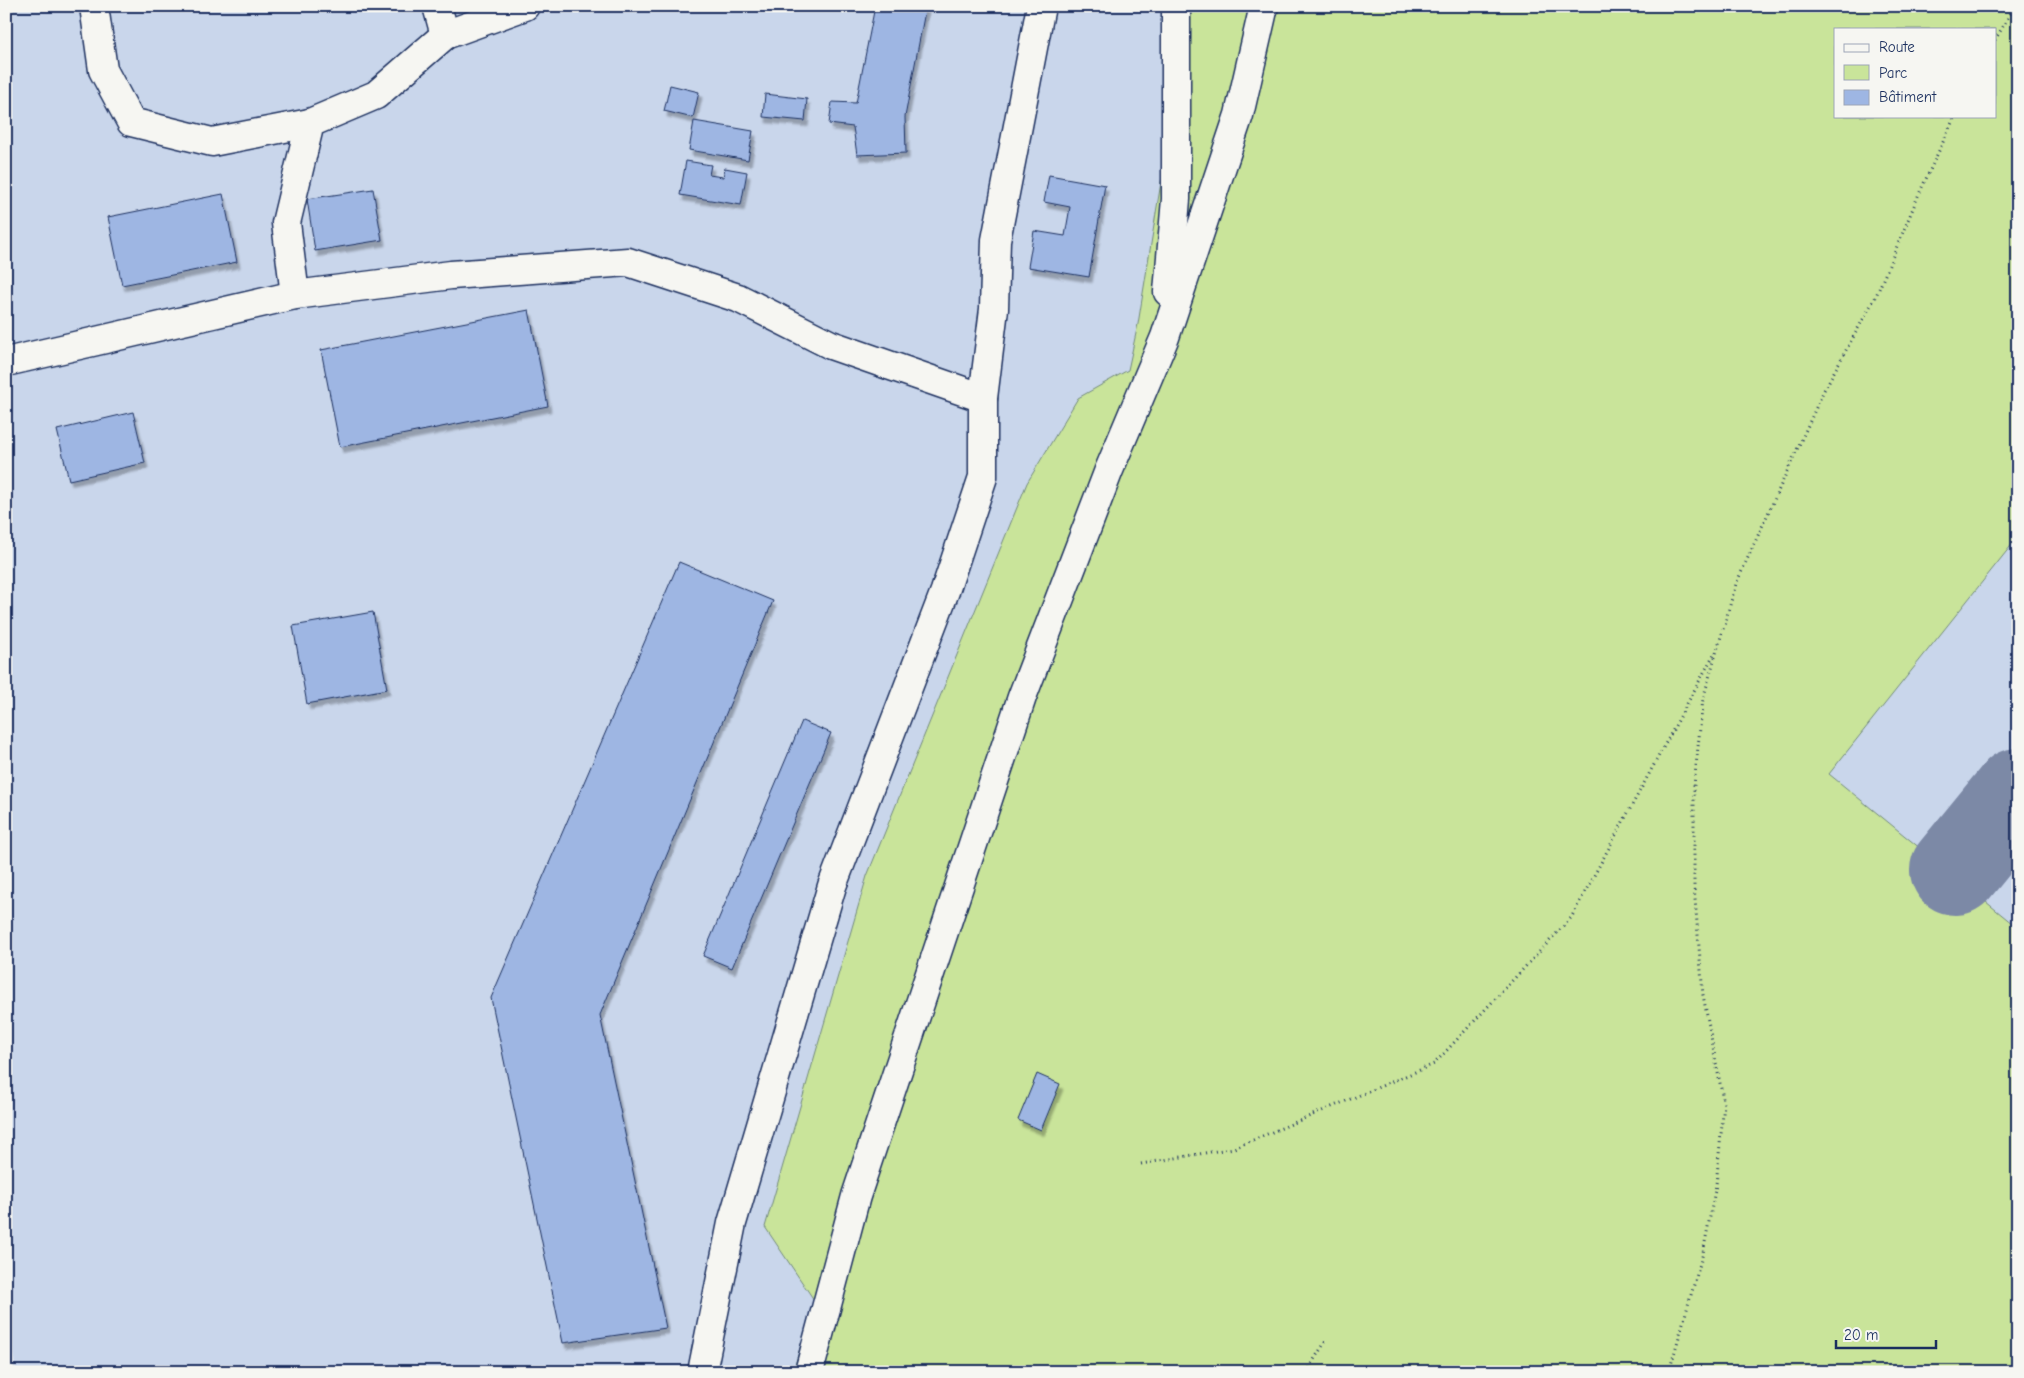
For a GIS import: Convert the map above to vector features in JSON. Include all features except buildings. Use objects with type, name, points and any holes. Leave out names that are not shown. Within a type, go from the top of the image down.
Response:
[{"type":"lane","points":[[94,6],[103,70],[131,122],[212,142],[310,123],[376,95],[445,35],[525,6]]},
{"type":"lane","points":[[437,6],[445,35]]},
{"type":"lane","points":[[702,1372],[732,1223],[832,886],[926,645],[983,477],[983,398],[994,309],[996,240],[1040,6]]},
{"type":"lane","points":[[1165,336],[1176,199],[1176,6]]},
{"type":"lane","points":[[809,1372],[856,1196],[1022,697],[1109,470],[1165,336],[1239,115],[1264,6]]},
{"type":"lane","points":[[295,295],[286,223],[310,123]]},
{"type":"lane","points":[[6,362],[295,295],[451,275],[628,262],[738,298],[831,344],[983,398]]},
{"type":"path","points":[[1996,38],[2015,6]]},
{"type":"path","points":[[1669,1372],[1703,1254],[1716,1185],[1724,1104],[1704,995],[1694,887],[1694,785],[1703,699],[1736,584],[1824,390],[1876,296],[1919,194],[1954,118]]},
{"type":"path","points":[[1141,1164],[1234,1148],[1434,1064],[1571,918],[1718,647]]},
{"type":"path","points":[[1306,1372],[1326,1341]]},
{"type":"shaded area","points":[[6,6],[2018,6],[2018,1372],[17,1372],[6,1322]]},
{"type":"green space","points":[[1170,6],[2018,6],[2018,537],[1829,774],[2018,928],[2018,1372],[793,1372],[814,1300],[765,1227],[867,876],[1027,483],[1078,398],[1128,370],[1138,324],[1174,102]]},
{"type":"taxiway","points":[[1955,870],[2018,793]]}]
